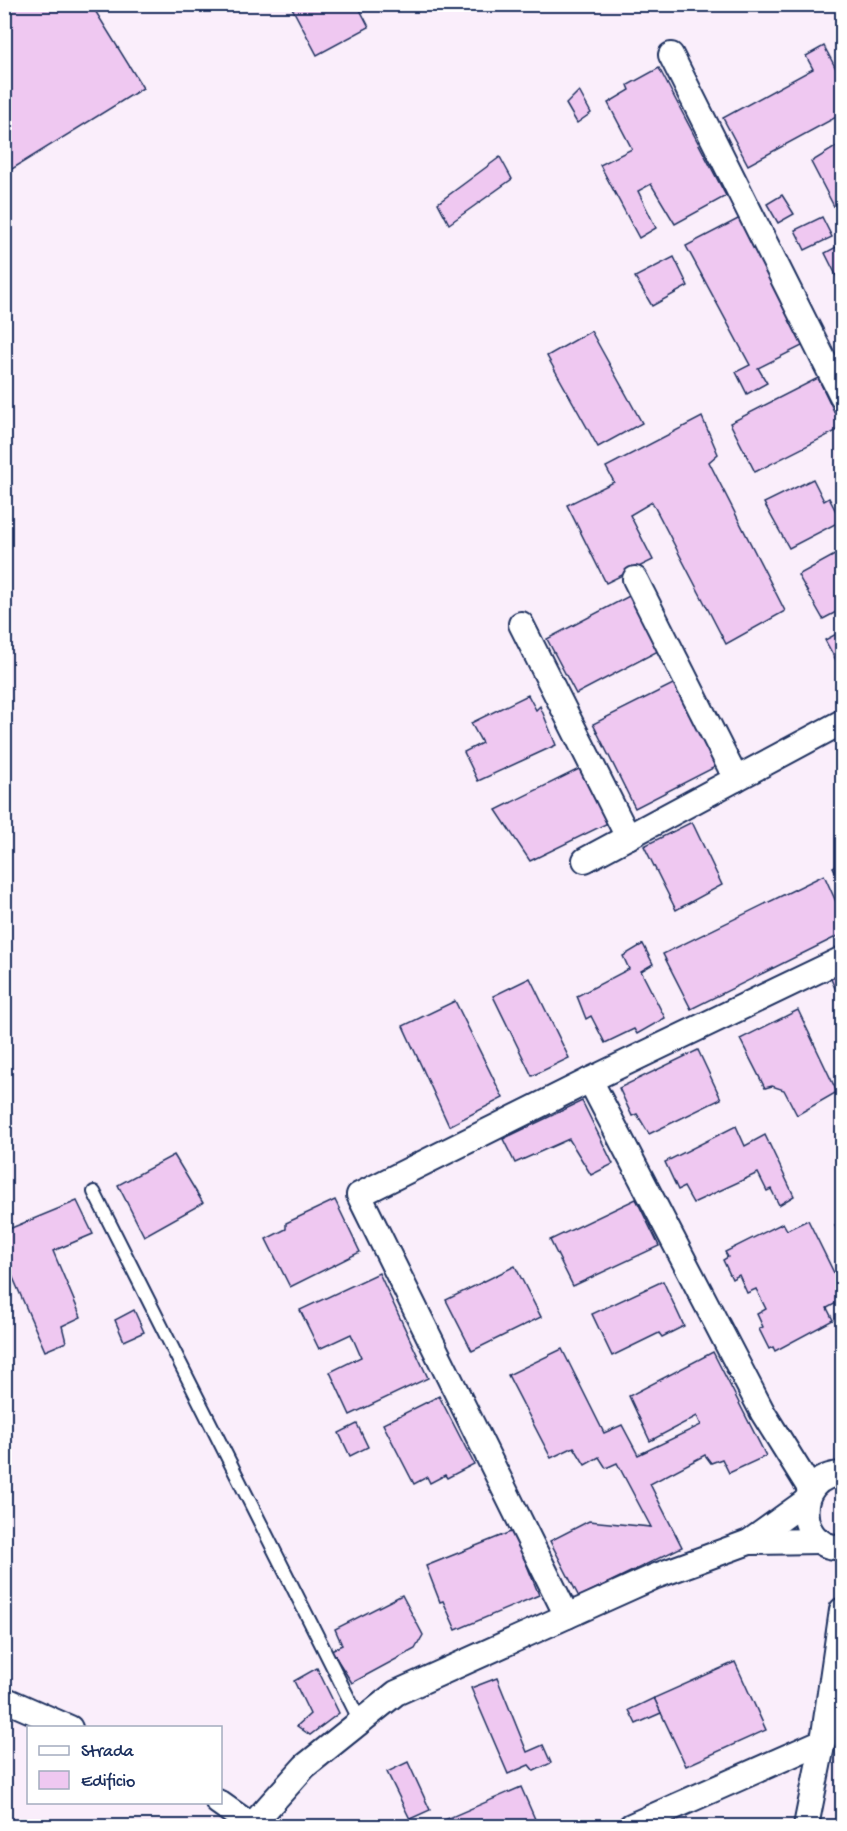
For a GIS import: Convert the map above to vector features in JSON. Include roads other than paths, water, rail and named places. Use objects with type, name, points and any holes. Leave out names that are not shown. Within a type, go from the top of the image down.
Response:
[{"type":"street","points":[[671,55],[843,396]]},
{"type":"street","points":[[635,579],[736,779]]},
{"type":"street","points":[[521,624],[628,837]]},
{"type":"street","points":[[585,860],[843,722]]},
{"type":"street","points":[[567,1616],[359,1196],[590,1080],[843,959]]},
{"type":"street","points":[[590,1080],[808,1495],[805,1514],[811,1532],[831,1544]]},
{"type":"street","points":[[219,1804],[252,1826],[305,1766],[396,1693],[656,1576],[749,1542],[808,1495],[820,1480],[840,1471]]},
{"type":"street","points":[[749,1542],[831,1544]]},
{"type":"street","points":[[806,1827],[823,1741],[843,1610]]},
{"type":"street","points":[[4,1699],[65,1726]]},
{"type":"street","points":[[631,1827],[823,1741]]},
{"type":"lane","points":[[94,1192],[360,1721]]}]
